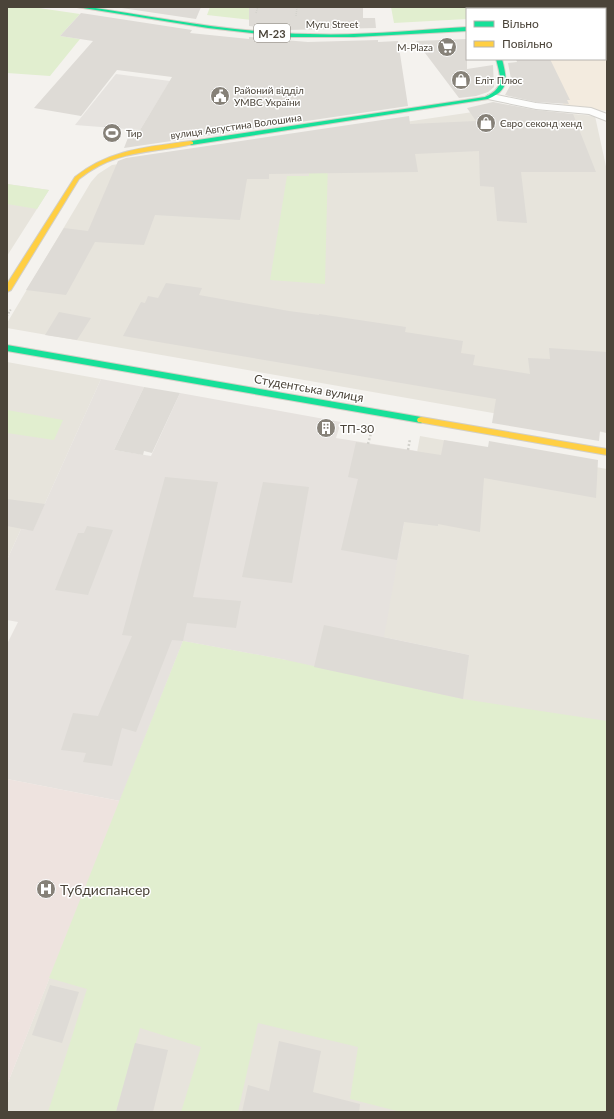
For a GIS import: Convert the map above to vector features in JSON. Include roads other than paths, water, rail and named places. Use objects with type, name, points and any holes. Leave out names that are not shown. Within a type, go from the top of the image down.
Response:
[{"type":"main road","name":"Myru Street","points":[[79,7],[289,35],[361,35],[466,29]]},
{"type":"main road","points":[[492,97],[500,92],[503,87],[503,77],[499,60]]},
{"type":"main road","name":"вулиця Августина Волошина","points":[[7,290],[77,178],[91,164],[100,160],[125,154],[460,104],[492,97]]},
{"type":"main road","name":"Студентська вулиця","points":[[7,348],[607,452]]},
{"type":"lane","points":[[492,97],[536,106],[591,111],[607,118]]},
{"type":"place","name":"M-Plaza","points":[[447,47]]},
{"type":"place","name":"Еліт Плюс","points":[[461,80]]},
{"type":"place","name":"Районий відділ УМВС України","points":[[220,96]]},
{"type":"place","name":"Євро секонд хенд","points":[[486,123]]},
{"type":"place","name":"Тир","points":[[112,133]]},
{"type":"place","name":"ТП-30","points":[[326,428]]},
{"type":"place","name":"Тубдиспансер","points":[[46,889]]}]
